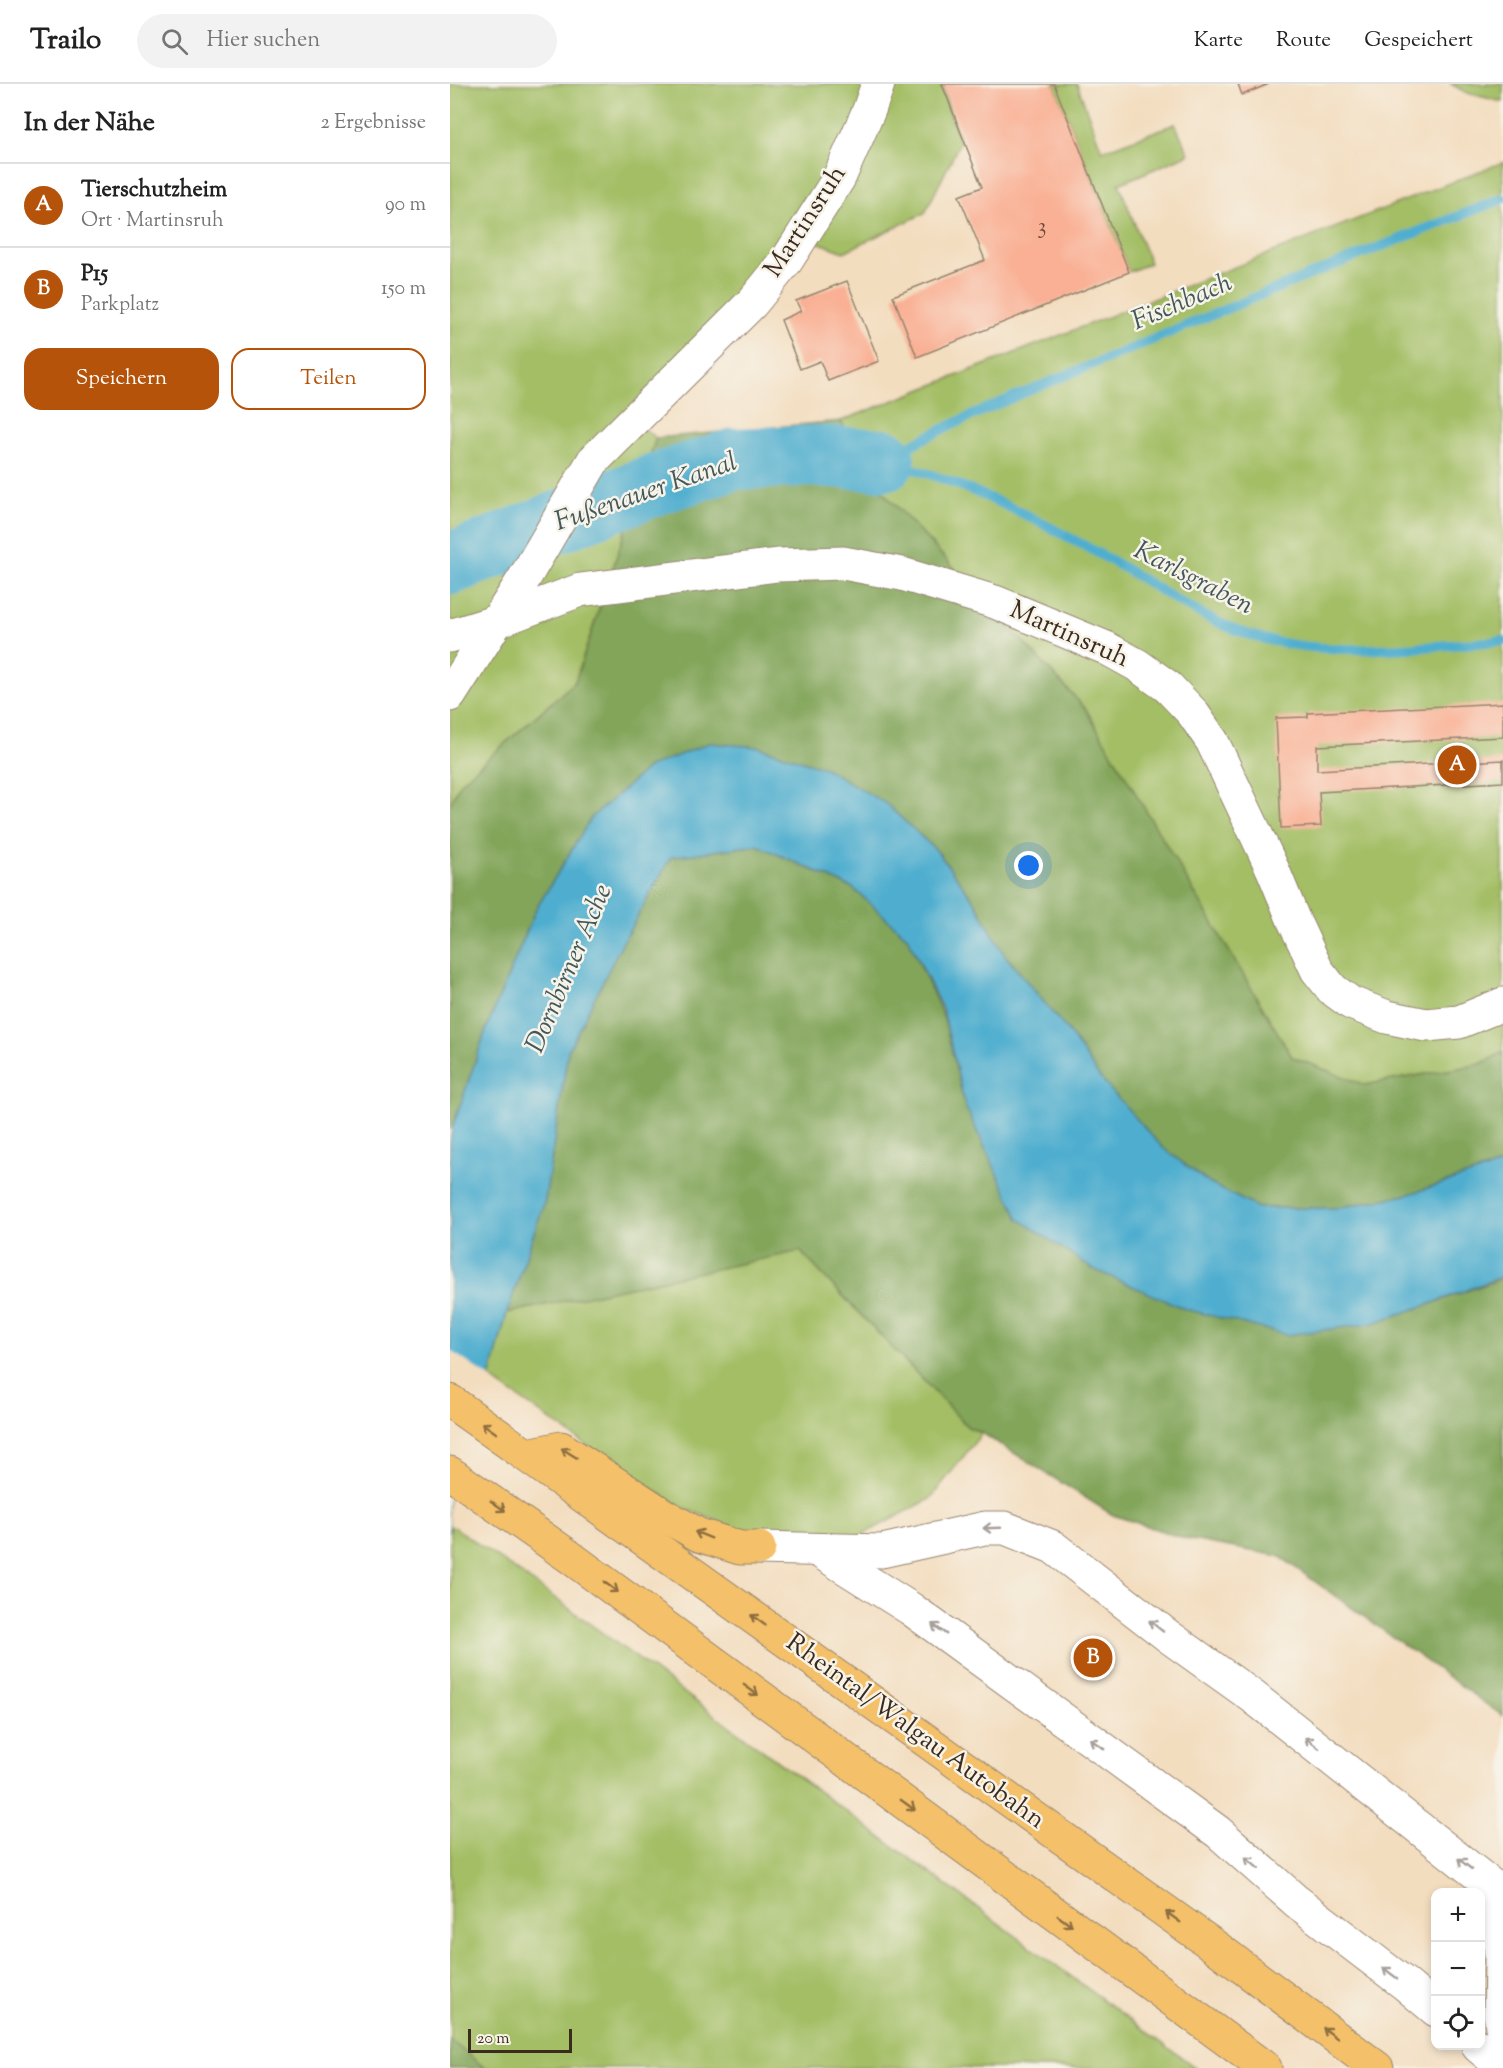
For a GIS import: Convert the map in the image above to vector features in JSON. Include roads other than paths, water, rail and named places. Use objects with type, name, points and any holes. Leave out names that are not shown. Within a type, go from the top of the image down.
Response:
[{"type":"highway","points":[[450,1401],[528,1455],[561,1448],[600,1490],[662,1514],[699,1535],[740,1548],[759,1548]]},
{"type":"highway","points":[[450,1473],[570,1557],[1265,2068]]},
{"type":"highway","name":"Rheintal/Walgau Autobahn","points":[[600,1490],[1377,2068]]},
{"type":"highway","points":[[1177,2003],[1237,2068]]},
{"type":"street","name":"Martinsruh","points":[[450,695],[525,577],[593,461],[752,303],[786,260],[838,178],[869,110],[878,84]]},
{"type":"street","name":"Martinsruh","points":[[450,636],[498,621],[580,590],[778,565],[843,562],[902,574],[995,602],[1107,648],[1137,665],[1168,687],[1192,711],[1212,741],[1317,970],[1332,989],[1351,1003],[1387,1017],[1426,1025],[1459,1022],[1503,1004]]},
{"type":"street","points":[[759,1548],[882,1551],[985,1528],[1005,1528],[1053,1547],[1168,1636],[1252,1696],[1495,1887],[1501,1957],[1500,2014],[1503,2034]]},
{"type":"street","points":[[819,1551],[911,1609],[1218,1832],[1296,1901],[1406,1984],[1431,2006]]},
{"type":"street","points":[[1483,2050],[1503,2067]]},
{"type":"water","name":"Dornbirner Ache","points":[[709,743],[759,747],[825,768],[885,803],[937,851],[975,902],[1004,954],[1071,1035],[1100,1078],[1163,1148],[1209,1183],[1258,1208],[1337,1208],[1406,1195],[1503,1164],[1503,1276],[1370,1324],[1287,1335],[1185,1309],[1093,1269],[1019,1219],[965,1106],[943,1011],[908,938],[853,888],[757,845],[671,857],[619,949],[568,1051],[545,1200],[507,1313],[450,1531],[450,1143],[452,1129],[487,1027],[536,909],[591,818],[649,767]]},
{"type":"waterway","name":"Fischbach","points":[[884,460],[943,429],[1035,388],[1503,199]]},
{"type":"waterway","name":"Fußenauer Kanal","points":[[450,564],[656,484],[735,459],[815,456],[884,460]]},
{"type":"waterway","name":"Karlsgraben","points":[[884,460],[946,480],[1005,505],[1091,549],[1207,617],[1225,626],[1264,639],[1293,645],[1353,649],[1413,648],[1503,641]]},
{"type":"place","name":"Tierschutzheim","points":[[1457,765]]},
{"type":"place","name":"P15","points":[[1093,1658]]}]
